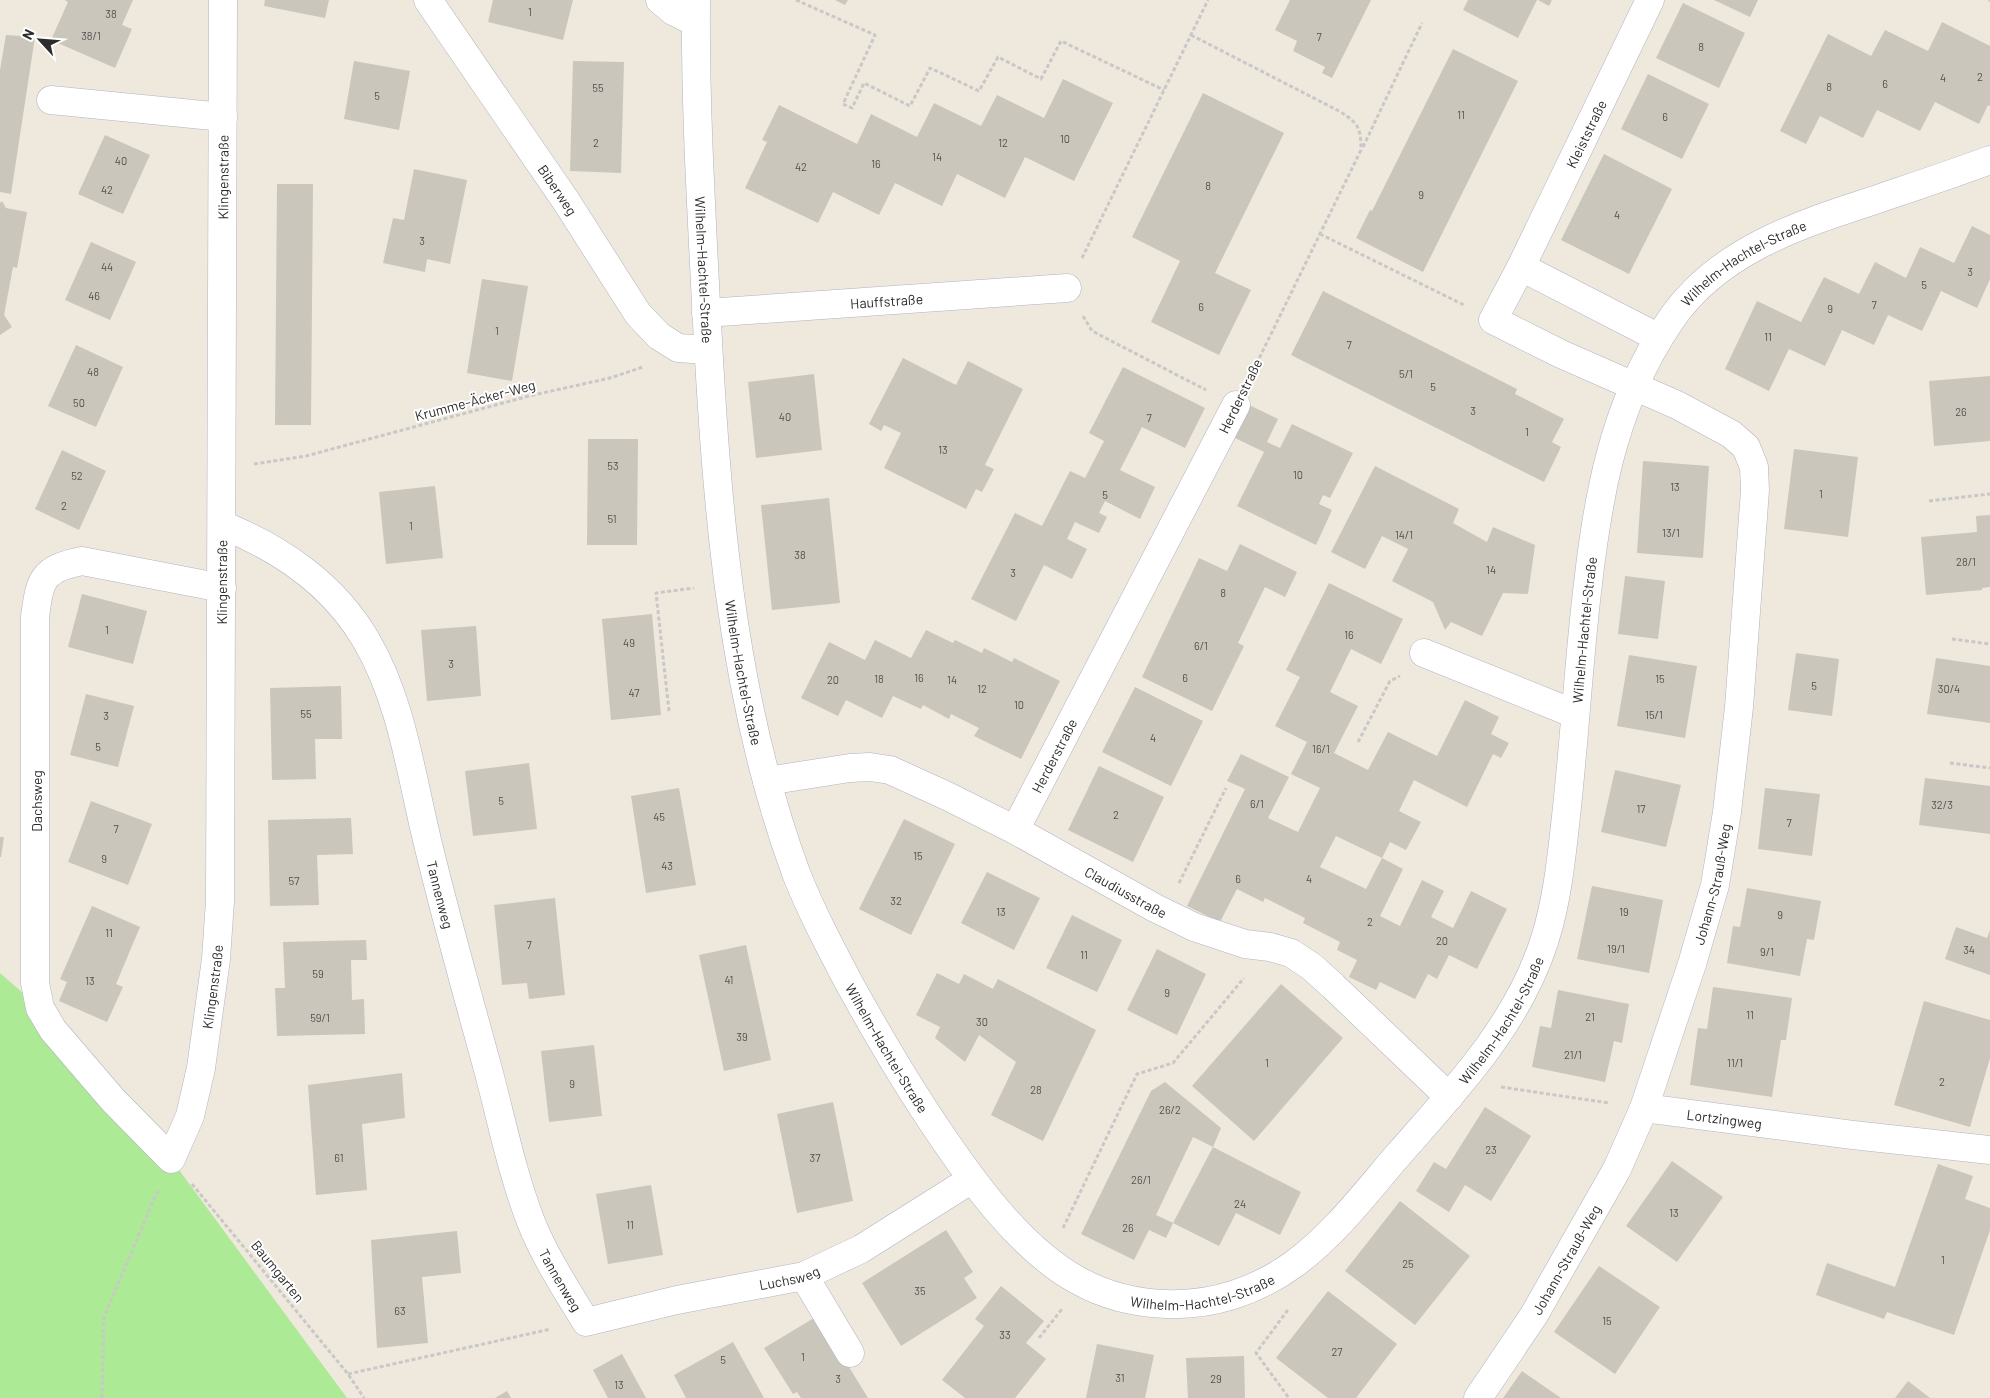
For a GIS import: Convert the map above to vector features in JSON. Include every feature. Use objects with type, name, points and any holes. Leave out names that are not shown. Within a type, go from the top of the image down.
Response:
[{"type":"street","name":"Klingenstraße","points":[[171,1159],[190,1116],[208,1025],[216,959],[220,901],[223,0]]},
{"type":"street","name":"Biberweg","points":[[428,0],[566,201],[638,314],[659,336],[678,348],[708,350]]},
{"type":"street","points":[[660,0],[673,12],[695,11]]},
{"type":"street","name":"Kleiststraße","points":[[1493,320],[1650,0]]},
{"type":"street","name":"Wilhelm-Hachtel-Straße","points":[[695,11],[699,174],[708,350],[727,585],[750,711],[767,781],[798,877],[823,933],[853,991],[900,1071],[972,1179],[1017,1230],[1048,1260],[1073,1278],[1102,1292],[1127,1300],[1157,1304],[1190,1304],[1217,1300],[1270,1280],[1317,1246],[1455,1089],[1502,1028],[1522,996],[1548,931],[1561,854],[1592,545],[1605,471],[1614,439],[1635,386],[1646,361],[1674,314],[1721,267],[1783,232],[1990,160]]},
{"type":"street","points":[[51,100],[133,110],[223,117]]},
{"type":"street","points":[[1520,267],[1659,338]]},
{"type":"street","name":"Hauffstraße","points":[[706,313],[1067,288]]},
{"type":"street","points":[[1493,320],[1561,354],[1635,386]]},
{"type":"street","name":"Johann-Strauß-Weg","points":[[1478,1398],[1534,1315],[1587,1224],[1617,1169],[1644,1108],[1692,964],[1715,885],[1727,812],[1739,706],[1755,490],[1754,467],[1746,446],[1731,434],[1677,405],[1635,386]]},
{"type":"street","name":"Herderstraße","points":[[1015,830],[1236,405]]},
{"type":"street","name":"Tannenweg","points":[[222,525],[252,537],[275,550],[311,576],[340,606],[365,638],[382,671],[407,751],[448,926],[513,1169],[532,1223],[556,1273],[586,1322]]},
{"type":"street","name":"Dachsweg","points":[[171,1159],[113,1100],[72,1054],[52,1030],[40,1008],[35,983],[35,617],[38,593],[46,575],[61,566],[82,561],[222,588]]},
{"type":"street","points":[[1430,656],[1575,714]]},
{"type":"street","name":"Claudiusstraße","points":[[767,781],[850,768],[870,767],[890,770],[1015,830],[1164,912],[1223,938],[1291,953],[1312,967],[1455,1089]]},
{"type":"street","name":"Lortzingweg","points":[[1644,1108],[1853,1135],[1990,1150]]},
{"type":"street","name":"Luchsweg","points":[[586,1322],[677,1300],[804,1276],[861,1249],[972,1179]]},
{"type":"street","points":[[804,1276],[850,1353]]},
{"type":"path","points":[[796,0],[875,35],[843,104],[852,108],[864,83],[910,106],[930,68],[980,91],[998,57],[1041,79],[1061,41],[1164,90]]},
{"type":"path","points":[[1208,0],[1067,288],[1092,331],[1236,405]]},
{"type":"path","name":"Herderstraße","points":[[1236,405],[1422,24]]},
{"type":"path","points":[[1191,35],[1353,120],[1361,134],[1361,150]]},
{"type":"path","points":[[1320,234],[1493,320]]},
{"type":"path","name":"Krumme-Äcker-Weg","points":[[274,462],[306,456],[529,396],[610,378],[659,361],[678,348]]},
{"type":"path","points":[[1929,501],[1990,494]]},
{"type":"path","points":[[669,711],[656,593],[727,585]]},
{"type":"path","points":[[1952,639],[1990,644]]},
{"type":"path","points":[[1358,742],[1390,681],[1430,656]]},
{"type":"path","points":[[1950,763],[1990,768]]},
{"type":"path","points":[[1164,912],[1226,788]]},
{"type":"path","points":[[1048,1260],[1137,1074],[1173,1063],[1270,947]]},
{"type":"path","points":[[1455,1089],[1644,1108]]},
{"type":"path","points":[[102,1398],[104,1317],[171,1159]]},
{"type":"path","name":"Baumgarten","points":[[171,1159],[348,1374],[364,1398]]},
{"type":"path","points":[[1270,1280],[1287,1311],[1256,1353],[1289,1398]]},
{"type":"path","points":[[348,1374],[586,1322]]},
{"type":"green space","points":[[0,973],[40,1008],[171,1159],[347,1398],[0,1398]]},
{"type":"building","points":[[65,0],[133,0],[122,25],[132,29],[115,68],[51,40],[68,2]]},
{"type":"building","points":[[265,0],[329,0],[325,18],[264,6]]},
{"type":"building","points":[[493,0],[573,0],[563,40],[488,22]]},
{"type":"building","points":[[835,0],[848,0],[845,5]]},
{"type":"building","points":[[1290,0],[1371,0],[1332,78],[1322,73],[1325,67],[1293,51],[1297,41],[1275,30]]},
{"type":"building","points":[[1468,0],[1537,0],[1518,38],[1463,10]]},
{"type":"building","points":[[1538,0],[1552,0],[1549,6]]},
{"type":"building","points":[[1714,0],[1758,0],[1750,17]]},
{"type":"building","points":[[1683,3],[1745,33],[1719,88],[1656,58]]},
{"type":"building","points":[[1942,22],[1990,46],[1990,106],[1988,105],[1979,124],[1935,102],[1920,131],[1877,110],[1863,138],[1820,116],[1806,144],[1780,131],[1828,34],[1871,56],[1885,30],[1928,51]]},
{"type":"building","points":[[6,35],[35,37],[11,194],[0,192],[0,70]]},
{"type":"building","points":[[1453,49],[1518,81],[1423,272],[1356,238],[1370,210],[1372,211]]},
{"type":"building","points":[[354,61],[410,71],[399,130],[344,119]]},
{"type":"building","points":[[573,61],[624,62],[621,173],[570,171]]},
{"type":"building","points":[[1648,74],[1709,104],[1682,159],[1621,129]]},
{"type":"building","points":[[1063,79],[1113,103],[1074,181],[1025,157],[1005,198],[957,174],[942,206],[895,183],[879,215],[833,192],[818,223],[745,188],[767,142],[762,140],[779,105],[857,144],[871,114],[917,137],[934,103],[981,126],[997,95],[1044,118]]},
{"type":"building","points":[[1203,93],[1284,133],[1215,273],[1251,290],[1219,355],[1151,322],[1180,261],[1132,237]]},
{"type":"building","points":[[105,135],[150,155],[123,214],[78,194]]},
{"type":"building","points":[[1604,154],[1672,189],[1629,274],[1561,240]]},
{"type":"building","points":[[414,169],[467,180],[450,264],[427,259],[425,272],[383,263],[393,218],[404,220]]},
{"type":"building","points":[[277,184],[313,184],[311,425],[275,425]]},
{"type":"building","points":[[2,201],[6,208],[27,212],[17,268],[13,267],[4,315],[12,327],[0,335],[0,203]]},
{"type":"building","points":[[1972,226],[1990,235],[1990,279],[1977,308],[1941,291],[1922,331],[1888,315],[1874,345],[1842,330],[1825,366],[1789,349],[1769,391],[1725,369],[1757,301],[1801,322],[1824,277],[1859,294],[1875,262],[1906,278],[1920,247],[1954,263]]},
{"type":"building","points":[[91,242],[136,262],[110,320],[65,300]]},
{"type":"building","points":[[482,279],[528,286],[512,381],[467,373]]},
{"type":"building","points":[[1323,291],[1517,389],[1515,394],[1564,419],[1552,442],[1561,447],[1544,482],[1291,355]]},
{"type":"building","points":[[76,345],[123,367],[96,427],[48,406]]},
{"type":"building","points":[[903,358],[956,385],[968,361],[1023,389],[985,465],[994,469],[982,492],[976,489],[966,509],[884,468],[901,433],[884,425],[881,431],[869,424]]},
{"type":"building","points":[[1123,367],[1205,408],[1185,448],[1142,427],[1120,470],[1155,487],[1140,519],[1105,501],[1099,513],[1107,517],[1099,533],[1075,522],[1067,539],[1087,549],[1072,579],[1044,565],[1016,621],[971,599],[1015,513],[1042,526],[1070,471],[1085,478],[1104,441],[1089,433]]},
{"type":"building","points":[[814,374],[822,450],[756,458],[748,382]]},
{"type":"building","points":[[1990,376],[1990,441],[1934,446],[1929,381]]},
{"type":"building","points":[[1249,405],[1278,419],[1267,442],[1280,448],[1292,424],[1353,453],[1330,498],[1323,495],[1319,504],[1332,510],[1316,545],[1237,506],[1264,452],[1233,437]]},
{"type":"building","points":[[588,439],[638,439],[637,545],[587,545]]},
{"type":"building","points":[[1794,449],[1858,457],[1848,537],[1784,529]]},
{"type":"building","points":[[62,450],[106,471],[79,530],[35,509]]},
{"type":"building","points":[[1643,461],[1709,466],[1703,558],[1637,553]]},
{"type":"building","points":[[1375,466],[1459,509],[1453,523],[1487,542],[1493,527],[1535,545],[1528,594],[1503,593],[1482,636],[1451,622],[1445,630],[1433,602],[1392,581],[1408,549],[1382,536],[1365,569],[1331,552]]},
{"type":"building","points":[[435,486],[443,558],[386,564],[379,492]]},
{"type":"building","points":[[829,498],[840,603],[772,610],[761,505]]},
{"type":"building","points":[[1990,515],[1990,587],[1982,588],[1982,590],[1926,595],[1921,537],[1977,532],[1976,516]]},
{"type":"building","points":[[1240,544],[1297,572],[1285,597],[1265,587],[1238,643],[1244,646],[1212,711],[1142,677],[1199,558],[1227,571]]},
{"type":"building","points":[[1625,576],[1665,581],[1658,639],[1618,634]]},
{"type":"building","points":[[1329,583],[1403,619],[1381,664],[1351,649],[1330,692],[1358,706],[1334,753],[1368,770],[1388,732],[1437,756],[1465,700],[1499,717],[1491,734],[1509,743],[1501,758],[1493,754],[1467,807],[1414,780],[1399,811],[1421,822],[1406,850],[1390,842],[1382,858],[1403,869],[1380,916],[1400,926],[1422,880],[1444,891],[1431,917],[1453,928],[1471,891],[1507,909],[1477,969],[1449,955],[1437,979],[1428,974],[1415,999],[1380,982],[1376,990],[1349,977],[1357,960],[1337,950],[1340,942],[1303,923],[1305,918],[1265,898],[1263,902],[1237,889],[1220,922],[1187,906],[1245,789],[1227,781],[1241,754],[1289,777],[1268,818],[1298,832],[1320,788],[1291,774],[1307,742],[1275,726],[1300,677],[1286,670]],"holes":[[[1336,836],[1382,858],[1366,889],[1320,867]]]},
{"type":"building","points":[[82,594],[147,611],[133,664],[68,647]]},
{"type":"building","points":[[652,614],[661,715],[611,720],[602,619]]},
{"type":"building","points":[[476,626],[481,696],[427,701],[421,630]]},
{"type":"building","points":[[926,630],[953,643],[955,640],[982,653],[984,648],[1012,662],[1014,658],[1060,681],[1021,759],[974,736],[979,728],[951,714],[949,719],[923,705],[921,709],[893,696],[882,718],[846,700],[838,716],[801,698],[829,642],[865,660],[875,640],[911,658]]},
{"type":"building","points":[[1796,653],[1839,659],[1832,716],[1788,710]]},
{"type":"building","points":[[1629,655],[1697,666],[1685,738],[1617,726]]},
{"type":"building","points":[[1936,658],[1990,666],[1990,723],[1927,714]]},
{"type":"building","points":[[341,686],[342,739],[315,739],[316,779],[272,780],[270,688]]},
{"type":"building","points":[[1135,687],[1203,721],[1171,786],[1102,752]]},
{"type":"building","points":[[86,694],[134,706],[118,767],[70,755]]},
{"type":"building","points":[[529,763],[537,829],[473,836],[465,771]]},
{"type":"building","points":[[1099,766],[1164,797],[1133,862],[1068,830]]},
{"type":"building","points":[[1615,770],[1681,785],[1666,847],[1601,832]]},
{"type":"building","points":[[1925,778],[1990,786],[1990,834],[1919,825]]},
{"type":"building","points":[[679,788],[696,885],[646,893],[631,796]]},
{"type":"building","points":[[1765,788],[1820,794],[1812,856],[1758,849]]},
{"type":"building","points":[[91,801],[152,824],[128,885],[68,862]]},
{"type":"building","points":[[351,818],[353,854],[317,855],[319,905],[270,906],[268,820]]},
{"type":"building","points":[[904,819],[955,844],[911,935],[859,909]]},
{"type":"building","points":[[0,837],[4,837],[1,857],[0,857]]},
{"type":"building","points":[[987,872],[1040,898],[1014,950],[961,923]]},
{"type":"building","points":[[1592,886],[1663,900],[1649,973],[1577,959]]},
{"type":"building","points":[[1747,888],[1821,901],[1814,940],[1807,939],[1800,976],[1727,963],[1733,926],[1740,927]]},
{"type":"building","points":[[555,898],[565,995],[529,999],[527,983],[502,985],[494,905]]},
{"type":"building","points":[[92,906],[140,927],[116,984],[123,987],[107,1022],[59,1001],[67,982],[60,979]]},
{"type":"building","points":[[1072,915],[1122,940],[1097,992],[1046,968]]},
{"type":"building","points":[[1956,927],[1987,938],[1990,930],[1990,975],[1945,959]]},
{"type":"building","points":[[366,940],[367,960],[351,960],[352,1000],[364,999],[365,1034],[277,1036],[275,988],[285,988],[283,942]]},
{"type":"building","points":[[746,945],[771,1060],[724,1071],[699,955]]},
{"type":"building","points":[[1157,949],[1206,974],[1177,1035],[1127,1010]]},
{"type":"building","points":[[937,973],[959,984],[964,974],[993,989],[998,979],[1096,1030],[1043,1141],[991,1115],[1016,1062],[979,1035],[965,1062],[935,1038],[940,1027],[916,1015]]},
{"type":"building","points":[[1281,984],[1343,1038],[1254,1141],[1192,1086]]},
{"type":"building","points":[[1713,987],[1792,998],[1786,1040],[1781,1040],[1772,1097],[1690,1085],[1698,1028],[1707,1029]]},
{"type":"building","points":[[1558,990],[1629,1004],[1622,1043],[1614,1041],[1605,1082],[1532,1067],[1540,1026],[1551,1028]]},
{"type":"building","points":[[1924,1001],[1990,1020],[1990,1058],[1970,1127],[1894,1105]]},
{"type":"building","points":[[594,1045],[602,1116],[549,1122],[541,1051]]},
{"type":"building","points":[[402,1073],[405,1118],[362,1124],[367,1190],[316,1195],[308,1085]]},
{"type":"building","points":[[1165,1082],[1221,1128],[1213,1147],[1193,1137],[1156,1215],[1173,1223],[1166,1238],[1149,1230],[1134,1260],[1081,1234],[1151,1091]]},
{"type":"building","points":[[833,1102],[853,1201],[797,1213],[777,1114]]},
{"type":"building","points":[[1485,1107],[1531,1136],[1491,1201],[1465,1185],[1449,1212],[1416,1191],[1434,1162],[1446,1169]]},
{"type":"building","points":[[1213,1147],[1301,1192],[1280,1235],[1236,1213],[1219,1246],[1173,1223]]},
{"type":"building","points":[[1672,1161],[1723,1197],[1677,1262],[1626,1226]]},
{"type":"building","points":[[1938,1164],[1973,1176],[1965,1199],[1990,1208],[1990,1230],[1954,1335],[1887,1312],[1884,1319],[1816,1295],[1827,1263],[1895,1287]]},
{"type":"building","points":[[651,1185],[663,1255],[608,1264],[596,1194]]},
{"type":"building","points":[[1400,1201],[1470,1256],[1415,1325],[1345,1271]]},
{"type":"building","points":[[946,1230],[973,1272],[964,1278],[977,1298],[901,1346],[862,1283]]},
{"type":"building","points":[[457,1231],[461,1273],[422,1277],[428,1343],[377,1348],[371,1240]]},
{"type":"building","points":[[1599,1266],[1660,1307],[1615,1374],[1554,1332]]},
{"type":"building","points":[[1001,1286],[1044,1321],[1026,1343],[1046,1359],[1015,1398],[965,1398],[942,1380],[984,1326],[975,1319]]},
{"type":"building","points":[[1328,1291],[1397,1344],[1356,1398],[1328,1398],[1276,1358]]},
{"type":"building","points":[[814,1318],[842,1364],[846,1362],[868,1398],[801,1398],[797,1392],[793,1394],[764,1348]]},
{"type":"building","points":[[733,1342],[764,1398],[686,1398],[674,1375]]},
{"type":"building","points":[[1097,1344],[1154,1355],[1145,1398],[1086,1398]]},
{"type":"building","points":[[622,1354],[646,1398],[608,1398],[593,1370]]},
{"type":"building","points":[[1244,1356],[1245,1398],[1188,1398],[1186,1358]]},
{"type":"building","points":[[1522,1371],[1561,1398],[1503,1398]]},
{"type":"building","points":[[1908,1381],[1930,1398],[1895,1398]]},
{"type":"building","points":[[507,1391],[511,1398],[495,1398]]}]
